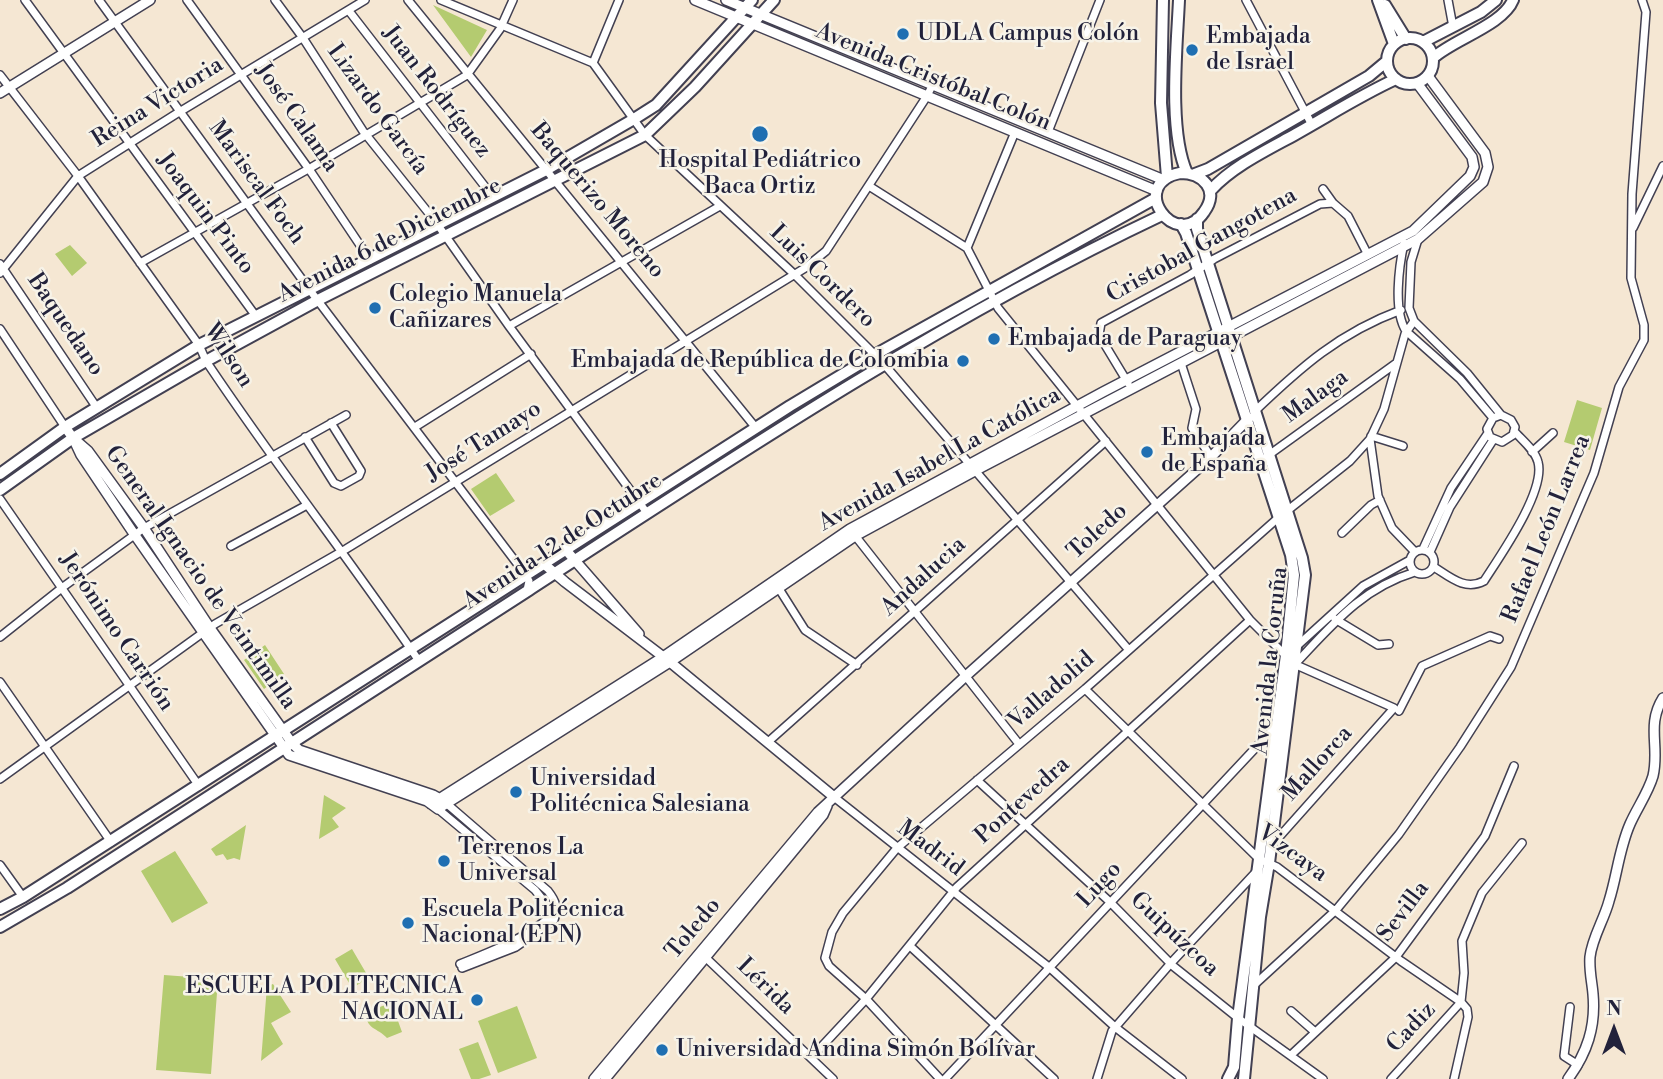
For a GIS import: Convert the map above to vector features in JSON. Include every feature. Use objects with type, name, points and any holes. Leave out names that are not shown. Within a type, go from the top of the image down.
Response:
[{"type":"main road","name":"Avenida 6 de Diciembre","points":[[0,490],[73,438],[206,361],[318,300],[645,135],[669,113],[774,0]]},
{"type":"main road","points":[[1163,0],[1161,103],[1165,178],[1157,195],[1157,205],[1163,215],[1172,222],[1181,224],[1197,219],[1206,209],[1211,190],[1223,178],[1396,79]]},
{"type":"main road","points":[[1179,0],[1177,116],[1183,163],[1191,173],[1204,179],[1211,190]]},
{"type":"main road","points":[[1165,178],[1208,169],[1369,76],[1387,61],[1394,44],[1380,0]]},
{"type":"main road","points":[[1380,0],[1406,39]]},
{"type":"main road","points":[[1394,44],[1406,39],[1423,42],[1481,12],[1497,0]]},
{"type":"main road","points":[[1497,0],[1497,6],[1504,14]]},
{"type":"main road","points":[[1433,58],[1453,43],[1504,14],[1513,0]]},
{"type":"main road","name":"Avenida 6 de Diciembre","points":[[0,474],[65,427],[199,345],[546,170],[634,119],[656,105],[749,4]]},
{"type":"main road","points":[[1481,12],[1489,13],[1488,23]]},
{"type":"main road","points":[[1162,35],[1178,35]]},
{"type":"main road","points":[[1387,61],[1396,79],[1402,83],[1417,83],[1428,76],[1432,67],[1431,52],[1423,42]]},
{"type":"main road","name":"Avenida 12 de Octubre","points":[[0,916],[96,869],[647,513],[879,359],[989,290],[1157,195]]},
{"type":"main road","name":"Avenida 12 de Octubre","points":[[0,916],[18,900],[756,428],[879,359],[1163,215]]},
{"type":"main road","name":"Avenida la Coruña","points":[[1197,219],[1197,229],[1224,334],[1282,514],[1294,575],[1290,660],[1238,1018],[1234,1067],[1228,1079]]},
{"type":"main road","name":"Avenida la Coruña","points":[[1181,224],[1224,334]]},
{"type":"main road","name":"Avenida la Coruña","points":[[1282,514],[1302,558],[1305,575],[1298,645],[1290,660]]},
{"type":"main road","name":"Avenida la Coruña","points":[[1244,1079],[1262,864],[1271,845],[1281,726]]},
{"type":"main road","points":[[161,827],[160,816],[170,805]]},
{"type":"main road","points":[[96,869],[112,853],[111,842]]},
{"type":"street","name":"Joaquin Pinto","points":[[25,0],[255,315]]},
{"type":"street","name":"Mariscal Foch","points":[[99,0],[309,289],[525,574]]},
{"type":"street","points":[[0,93],[150,0]]},
{"type":"street","name":"José Calama","points":[[187,0],[309,169],[370,260]]},
{"type":"street","name":"Lizardo García","points":[[275,0],[366,135],[438,225],[647,513]]},
{"type":"street","name":"Reina Victoria","points":[[1,268],[78,176],[365,0]]},
{"type":"street","name":"Baquerizo Moreno","points":[[408,0],[756,428]]},
{"type":"street","points":[[440,0],[593,63],[619,0]]},
{"type":"street","points":[[140,263],[309,169],[467,75],[502,26],[513,0]]},
{"type":"street","name":"Avenida Cristóbal Colón","points":[[695,0],[1015,132],[1157,195]]},
{"type":"street","name":"Avenida Cristóbal Colón","points":[[726,0],[749,4],[760,15],[1165,178]]},
{"type":"street","points":[[1048,132],[1100,0]]},
{"type":"street","points":[[1246,0],[1312,125]]},
{"type":"street","points":[[1448,0],[1453,27]]},
{"type":"street","name":"Rafael León Larrea","points":[[1251,987],[1336,910],[1399,834],[1461,745],[1511,667],[1594,473],[1619,387],[1644,340],[1644,325],[1631,278],[1632,194],[1646,12],[1642,0]]},
{"type":"street","name":"Juan Rodríguez","points":[[349,11],[493,197]]},
{"type":"street","name":"Luis Cordero","points":[[593,63],[645,135],[795,275],[879,359],[1128,649]]},
{"type":"street","name":"Wilson","points":[[0,75],[78,176],[199,345],[206,361],[271,456],[419,661]]},
{"type":"street","points":[[1403,247],[1418,239],[1481,186],[1487,174],[1488,161],[1485,153],[1428,76]]},
{"type":"street","name":"Avenida Isabel La Católica","points":[[972,466],[1084,414],[1181,363],[1224,334],[1406,235],[1462,185],[1474,167],[1472,157],[1417,83]]},
{"type":"street","name":"José Tamayo","points":[[0,779],[207,630],[455,483],[795,275],[826,251],[933,84]]},
{"type":"street","points":[[967,248],[1015,132]]},
{"type":"street","points":[[1632,232],[1663,166]]},
{"type":"street","points":[[869,186],[967,248],[994,302],[1212,575],[1250,620],[1290,660],[1396,710]]},
{"type":"street","points":[[1323,189],[1333,203]]},
{"type":"street","points":[[1632,194],[1647,198]]},
{"type":"street","name":"Cristobal Gangotena","points":[[1131,389],[1099,335],[1101,323],[1207,262],[1320,204],[1333,203],[1348,216],[1368,255]]},
{"type":"street","points":[[509,326],[720,206]]},
{"type":"street","points":[[1406,235],[1401,261],[1401,324],[1497,416],[1511,420],[1514,431],[1532,452],[1538,467],[1534,491],[1517,530],[1484,581],[1471,586],[1465,585],[1434,567]]},
{"type":"street","points":[[1418,239],[1411,262],[1409,308],[1414,321],[1467,373],[1497,416]]},
{"type":"street","name":"Avenida Isabel La Católica","points":[[439,804],[667,660],[853,533],[1126,379],[1403,247]]},
{"type":"street","points":[[1401,261],[1411,262]]},
{"type":"street","name":"Baquedano","points":[[1,268],[97,408]]},
{"type":"street","name":"Toledo","points":[[594,1079],[823,815],[834,797],[1157,506],[1317,354],[1349,334],[1399,310],[1409,308]]},
{"type":"street","name":"Valladolid","points":[[942,1079],[866,999],[829,966],[825,958],[832,932],[844,913],[897,848],[1085,689],[1282,514],[1350,461],[1370,438],[1384,409],[1406,331],[1414,321]]},
{"type":"street","name":"General Ignacio de Veintimilla","points":[[0,329],[134,535],[207,630],[288,746]]},
{"type":"street","points":[[415,427],[531,355]]},
{"type":"street","points":[[1181,363],[1196,410],[1192,428],[1210,457]]},
{"type":"street","name":"Malaga","points":[[1264,458],[1395,364]]},
{"type":"street","points":[[0,637],[144,528],[346,415]]},
{"type":"street","points":[[1491,436],[1488,425],[1497,416]]},
{"type":"street","points":[[305,437],[334,483],[341,486],[359,476],[361,471],[331,423]]},
{"type":"street","points":[[1491,436],[1506,441],[1514,431]]},
{"type":"street","points":[[1532,452],[1553,433]]},
{"type":"street","points":[[1298,645],[1330,613],[1363,586],[1423,551],[1451,488],[1491,436]]},
{"type":"street","name":"General Ignacio de Veintimilla","points":[[73,438],[89,451],[144,528],[207,630]]},
{"type":"street","points":[[1290,660],[1368,592],[1415,572],[1426,574],[1434,567],[1435,559],[1392,528],[1380,500],[1370,438],[1403,446]]},
{"type":"street","name":"Andalucia","points":[[768,742],[1106,441]]},
{"type":"street","name":"Jerónimo Carrión","points":[[0,499],[199,786]]},
{"type":"street","points":[[1342,533],[1371,505],[1380,500]]},
{"type":"street","points":[[231,545],[307,505]]},
{"type":"street","points":[[853,533],[1019,744]]},
{"type":"street","name":"Madrid","points":[[565,549],[653,650]]},
{"type":"street","points":[[1410,560],[1415,572]]},
{"type":"street","name":"Madrid","points":[[543,562],[553,573],[667,660],[897,848],[1050,968],[1115,1027],[1182,1079]]},
{"type":"street","points":[[525,574],[529,582],[527,591]]},
{"type":"street","points":[[776,585],[805,630],[857,665]]},
{"type":"street","points":[[1330,613],[1336,621],[1378,645],[1389,644]]},
{"type":"street","name":"Pontevedra","points":[[811,1058],[866,999],[954,891],[1250,620]]},
{"type":"street","name":"Mallorca","points":[[1271,845],[1396,710],[1422,666],[1490,636],[1499,639]]},
{"type":"street","points":[[0,682],[111,842]]},
{"type":"street","name":"Vizcaya","points":[[1085,689],[1262,864],[1336,910],[1396,957],[1461,1002]]},
{"type":"street","points":[[1568,1079],[1588,1046],[1593,1021],[1591,949],[1611,897],[1630,823],[1650,786],[1654,762],[1653,721],[1663,698]]},
{"type":"street","name":"Lugo","points":[[942,1079],[996,1026],[1110,902],[1281,726]]},
{"type":"street","points":[[288,746],[289,755],[300,760],[439,804],[553,908],[549,918],[533,930],[464,965]]},
{"type":"street","name":"Sevilla","points":[[1291,1055],[1396,957],[1485,836],[1514,766]]},
{"type":"street","name":"Guipúzcoa","points":[[977,780],[1110,902],[1171,963],[1238,1018],[1323,1079]]},
{"type":"street","points":[[1454,1079],[1468,1017],[1461,1002],[1464,973],[1462,941],[1482,893],[1522,843]]},
{"type":"street","points":[[1097,1079],[1115,1027],[1262,864]]},
{"type":"street","points":[[0,865],[18,900]]},
{"type":"street","points":[[910,946],[1054,1079]]},
{"type":"street","name":"Toledo","points":[[605,1079],[703,955]]},
{"type":"street","name":"Lérida","points":[[703,955],[833,1079]]},
{"type":"street","name":"Cadiz","points":[[1391,1079],[1461,1002]]},
{"type":"street","points":[[1570,1007],[1564,1056],[1578,1065]]},
{"type":"street","points":[[1291,1011],[1315,1032]]},
{"type":"green space","points":[[433,5],[487,30],[471,57]]},
{"type":"green space","points":[[70,245],[87,263],[72,276],[55,254]]},
{"type":"green space","points":[[1577,400],[1602,408],[1590,450],[1564,442]]},
{"type":"green space","points":[[496,473],[515,501],[490,516],[471,489]]},
{"type":"green space","points":[[265,645],[284,674],[264,689],[244,660]]},
{"type":"green space","points":[[324,795],[346,808],[332,818],[339,827],[319,839]]},
{"type":"green space","points":[[246,825],[240,860],[227,860],[223,854],[216,856],[211,849]]},
{"type":"green space","points":[[175,851],[208,903],[172,923],[141,871]]},
{"type":"green space","points":[[352,949],[369,978],[352,988],[335,959]]},
{"type":"green space","points":[[164,975],[218,979],[211,1074],[156,1070]]},
{"type":"green space","points":[[273,984],[291,1012],[271,1023],[283,1044],[261,1061],[267,986]]},
{"type":"green space","points":[[388,1004],[391,1018],[398,1021],[402,1032],[387,1038],[370,1025],[366,1012]]},
{"type":"green space","points":[[517,1006],[537,1058],[498,1073],[478,1021]]},
{"type":"green space","points":[[478,1042],[491,1075],[471,1079],[459,1049]]},
{"type":"place","name":"UDLA Campus Colón","points":[[903,34]]},
{"type":"place","name":"Embajada de Israel","points":[[1192,50]]},
{"type":"place","name":"Hospital Pediátrico Baca Ortiz","points":[[760,134]]},
{"type":"place","name":"Colegio Manuela Cañizares","points":[[375,308]]},
{"type":"place","name":"Embajada de Paraguay","points":[[994,339]]},
{"type":"place","name":"Embajada de República de Colombia","points":[[963,361]]},
{"type":"place","name":"Embajada de España","points":[[1147,452]]},
{"type":"place","name":"Universidad Politécnica Salesiana","points":[[516,792]]},
{"type":"place","name":"Terrenos La Universal","points":[[444,861]]},
{"type":"place","name":"Escuela Politécnica Nacional (EPN)","points":[[408,923]]},
{"type":"place","name":"ESCUELA POLITECNICA NACIONAL","points":[[477,1000]]},
{"type":"place","name":"Universidad Andina Simón Bolívar","points":[[662,1050]]}]
